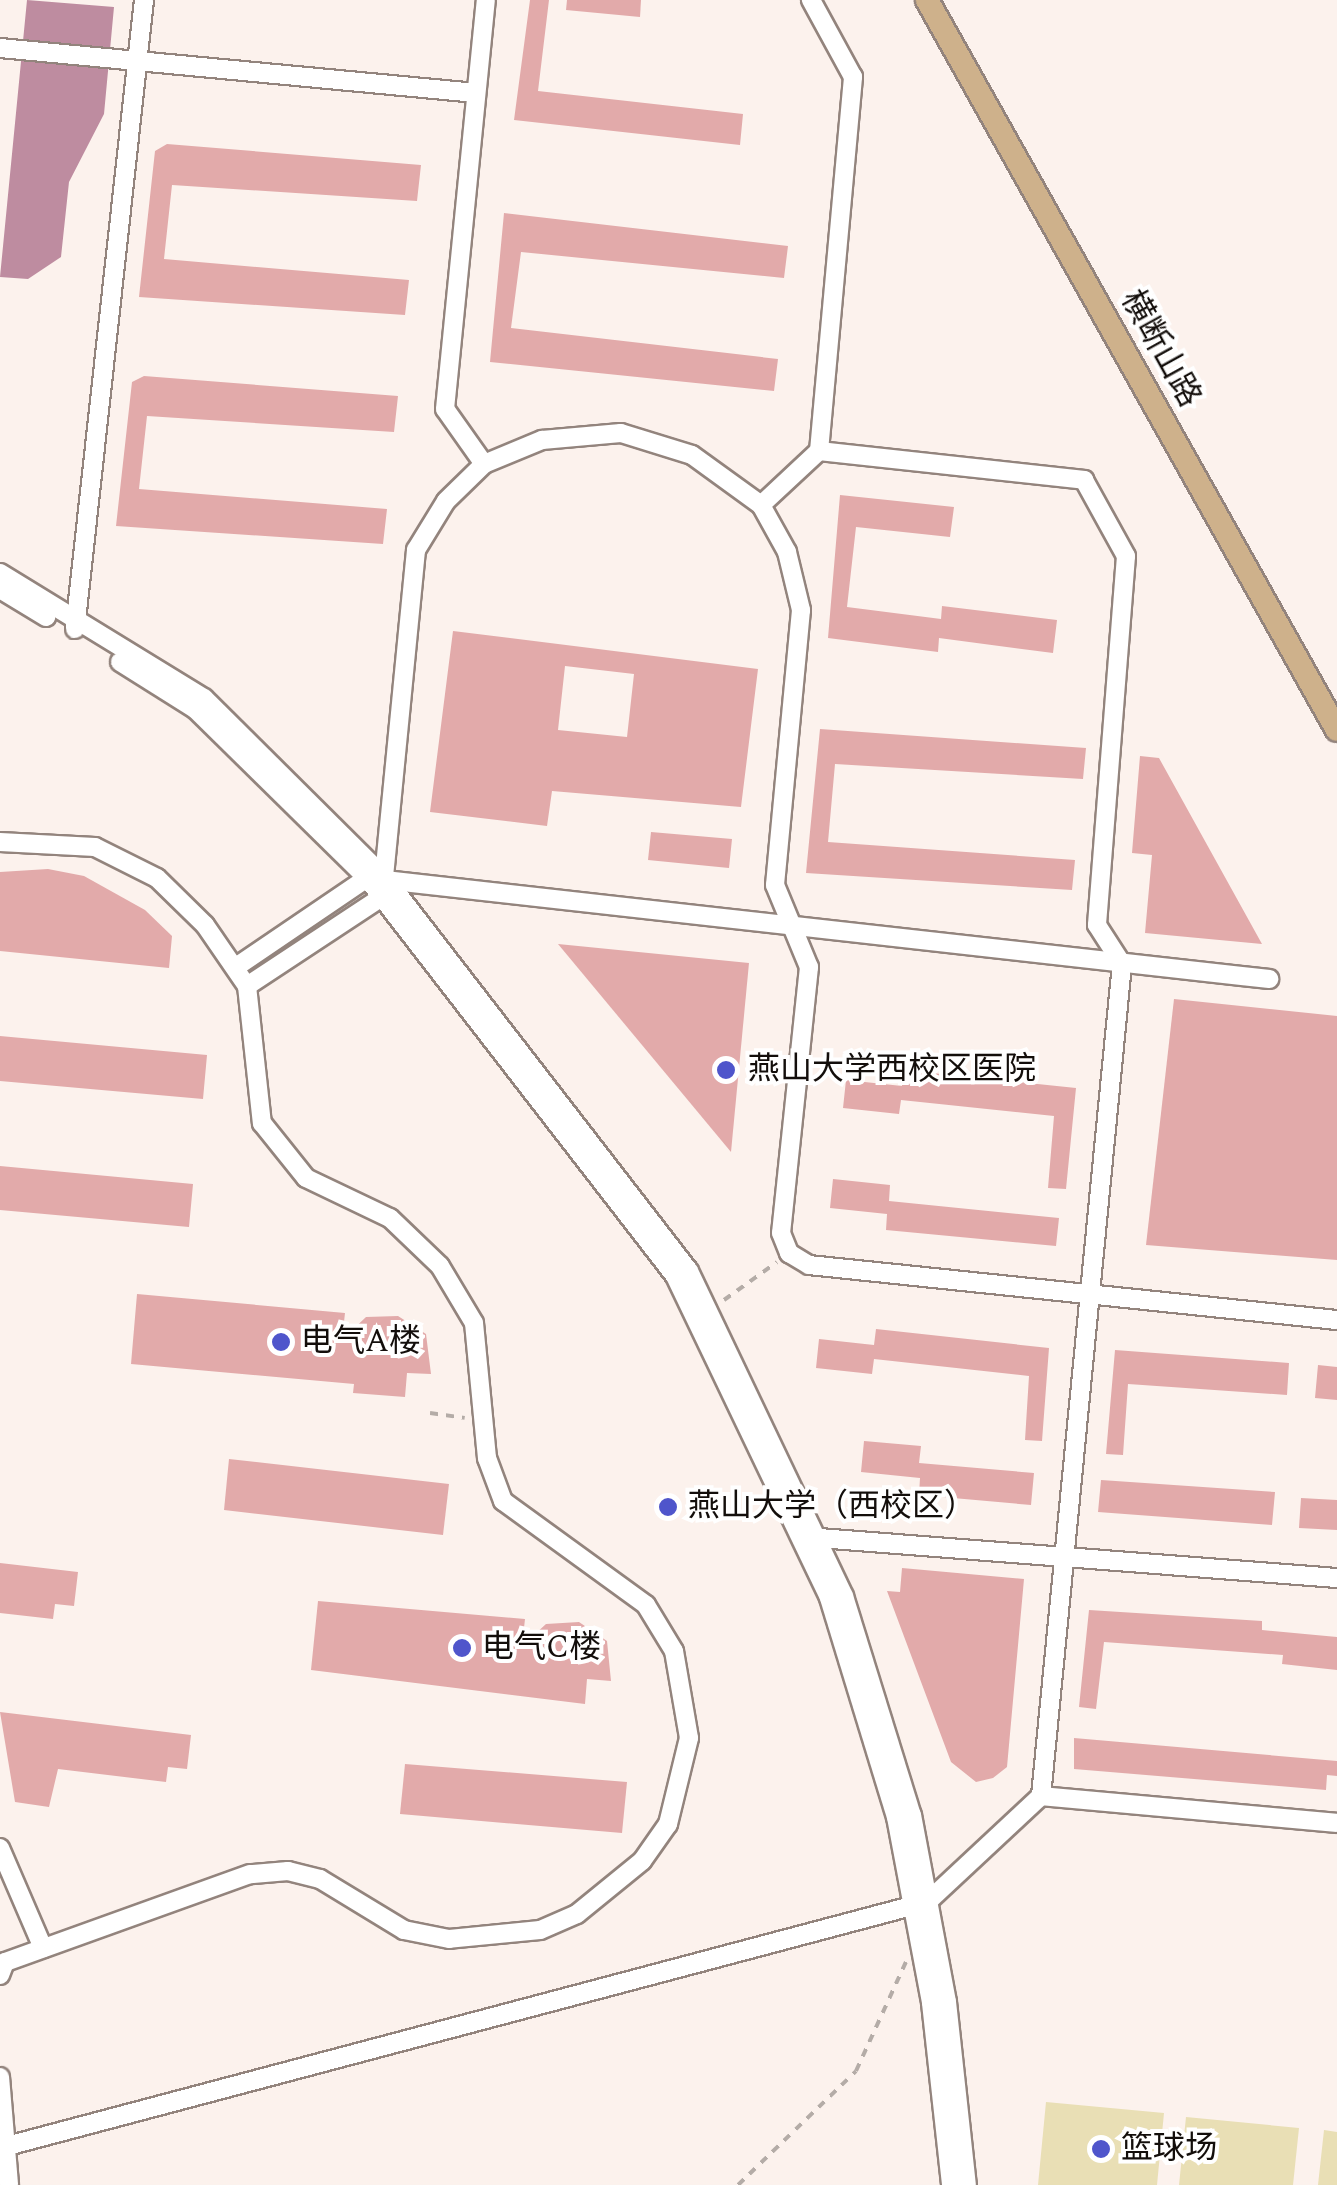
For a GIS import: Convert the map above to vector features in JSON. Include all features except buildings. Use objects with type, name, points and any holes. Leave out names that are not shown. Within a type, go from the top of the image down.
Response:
[{"type":"main road","name":"横断山路","points":[[927,0],[1337,730]]},
{"type":"street","points":[[75,628],[144,0]]},
{"type":"street","points":[[484,464],[445,409],[486,0]]},
{"type":"street","points":[[762,504],[819,451],[853,77],[811,0]]},
{"type":"street","points":[[0,48],[476,93]]},
{"type":"street","points":[[808,1536],[675,1276],[378,885],[416,550],[446,501],[484,464],[542,440],[620,434],[692,455],[762,504],[787,552],[801,610],[775,884],[810,967],[781,1233],[788,1253],[809,1264],[1337,1320]]},
{"type":"street","points":[[7,2146],[918,1907],[1041,1796],[1122,964],[1096,925],[1126,556],[1084,480],[819,451]]},
{"type":"street","points":[[0,572],[75,628],[195,708],[378,885],[689,1271],[808,1536],[885,1780],[918,1907],[967,2185]]},
{"type":"street","points":[[0,589],[75,628]]},
{"type":"street","points":[[0,842],[95,847],[157,878],[236,967],[247,986],[262,1123],[306,1178],[390,1218],[440,1266],[474,1323],[486,1421],[486,1458],[504,1501],[646,1605],[674,1651],[688,1697],[683,1782],[642,1861],[577,1914],[494,1939],[404,1930],[320,1879],[288,1870],[250,1874],[6,1962],[0,1975]]},
{"type":"street","points":[[247,986],[378,885]]},
{"type":"street","points":[[236,967],[378,885],[1269,979]]},
{"type":"street","points":[[808,1536],[1337,1578]]},
{"type":"street","points":[[1041,1796],[1337,1823]]},
{"type":"street","points":[[0,1848],[43,1948]]},
{"type":"street","points":[[918,1907],[918,1934],[951,2185]]},
{"type":"street","points":[[0,2076],[9,2185]]},
{"type":"path","points":[[708,1311],[788,1253]]},
{"type":"path","points":[[430,1413],[486,1421]]},
{"type":"path","points":[[738,2185],[856,2071],[918,1934]]},
{"type":"shaded area","points":[[27,0],[114,7],[104,114],[69,182],[61,257],[28,279],[0,277]]},
{"type":"shaded area","name":"篮球场","points":[[1046,2102],[1164,2113],[1157,2185],[1038,2185]]},
{"type":"shaded area","name":"篮球场","points":[[1186,2117],[1299,2128],[1293,2185],[1179,2185]]},
{"type":"shaded area","points":[[1324,2130],[1337,2132],[1337,2185],[1318,2185]]},
{"type":"place","name":"燕山大学西校区医院","points":[[726,1070]]},
{"type":"place","name":"电气A楼","points":[[281,1342]]},
{"type":"place","name":"燕山大学（西校区）","points":[[668,1507]]},
{"type":"place","name":"电气C楼","points":[[462,1648]]},
{"type":"place","name":"篮球场","points":[[1101,2149]]}]
